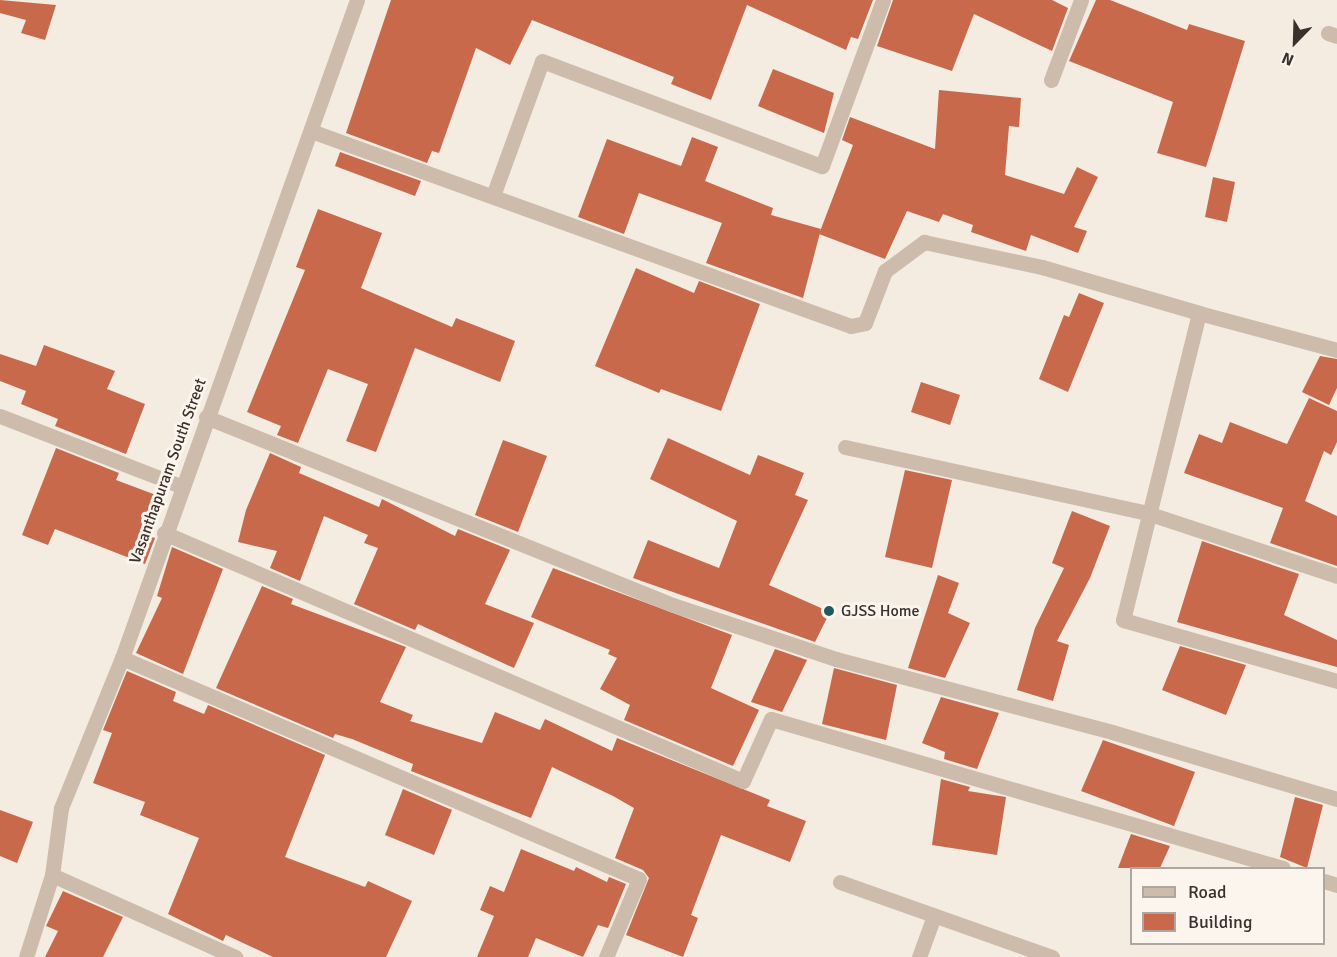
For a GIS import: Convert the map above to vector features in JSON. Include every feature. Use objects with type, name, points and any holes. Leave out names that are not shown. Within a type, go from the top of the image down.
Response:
[{"type":"street","name":"Vasanthapuram South Street","points":[[26,957],[52,875],[61,808],[122,658],[164,533],[183,487],[206,417],[357,0]]},
{"type":"street","points":[[494,193],[542,61],[822,166],[883,0]]},
{"type":"street","points":[[1051,80],[1081,0]]},
{"type":"street","points":[[310,131],[494,193],[578,228],[851,326],[865,323],[885,270],[924,242],[1042,267],[1337,350]]},
{"type":"street","points":[[1199,313],[1123,620],[1337,681]]},
{"type":"street","points":[[0,416],[183,487]]},
{"type":"street","points":[[206,417],[673,605],[836,659],[1112,732],[1337,799]]},
{"type":"street","points":[[845,447],[1148,513],[1337,576]]},
{"type":"street","points":[[164,533],[743,781],[771,719],[1280,867]]},
{"type":"street","points":[[122,658],[639,879],[606,957]]},
{"type":"street","points":[[52,875],[235,957]]},
{"type":"street","points":[[840,882],[1052,957]]},
{"type":"street","points":[[919,957],[934,916]]},
{"type":"building","points":[[0,0],[56,5],[45,40],[21,33],[26,20],[0,13]]},
{"type":"building","points":[[391,0],[873,0],[858,39],[851,37],[846,50],[747,5],[711,100],[671,84],[674,77],[532,20],[510,65],[476,48],[439,153],[432,151],[427,163],[346,133]]},
{"type":"building","points":[[893,0],[1052,0],[1068,8],[1052,51],[974,14],[952,71],[877,46]]},
{"type":"building","points":[[1096,0],[1110,0],[1187,30],[1189,24],[1245,41],[1206,167],[1157,153],[1173,102],[1069,61]]},
{"type":"building","points":[[773,69],[834,93],[824,133],[758,106]]},
{"type":"building","points":[[939,90],[1021,98],[1019,127],[1009,126],[1005,175],[1064,194],[1077,167],[1098,177],[1074,227],[1087,231],[1078,253],[1031,235],[1026,251],[971,232],[973,225],[943,214],[939,222],[907,211],[885,259],[819,234],[853,145],[842,140],[850,117],[935,149]]},
{"type":"building","points":[[692,137],[718,147],[705,181],[773,208],[771,215],[821,229],[803,298],[706,263],[722,223],[639,193],[624,234],[578,217],[607,139],[681,166]]},
{"type":"building","points":[[340,152],[421,181],[415,196],[335,166]]},
{"type":"building","points":[[1213,177],[1235,182],[1227,222],[1205,217]]},
{"type":"building","points":[[318,209],[382,233],[361,288],[452,327],[456,318],[515,341],[500,382],[415,348],[376,452],[346,441],[368,384],[328,369],[298,443],[277,435],[281,426],[247,412],[305,270],[296,267]]},
{"type":"building","points":[[636,268],[694,293],[699,281],[760,304],[721,411],[661,389],[659,393],[595,366]]},
{"type":"building","points":[[1079,293],[1104,303],[1068,392],[1039,379],[1064,315],[1069,317]]},
{"type":"building","points":[[44,345],[115,371],[107,389],[145,404],[126,454],[55,426],[58,419],[21,404],[26,391],[0,381],[0,354],[36,366]]},
{"type":"building","points":[[1320,356],[1337,359],[1337,388],[1329,405],[1302,392]]},
{"type":"building","points":[[921,382],[960,395],[950,425],[911,412]]},
{"type":"building","points":[[1309,398],[1337,411],[1337,442],[1331,455],[1324,451],[1305,501],[1337,516],[1337,566],[1270,543],[1283,508],[1184,473],[1199,434],[1222,443],[1230,422],[1287,444]]},
{"type":"building","points":[[668,438],[750,475],[758,455],[804,473],[795,495],[808,500],[769,585],[830,612],[815,642],[633,578],[648,540],[719,568],[737,521],[650,479]]},
{"type":"building","points":[[503,440],[547,456],[518,532],[475,515]]},
{"type":"building","points":[[56,448],[119,473],[116,480],[164,498],[149,536],[155,538],[145,564],[55,529],[48,545],[22,535]]},
{"type":"building","points":[[270,453],[301,467],[299,473],[379,507],[382,499],[455,536],[458,529],[510,550],[485,604],[534,623],[514,668],[418,624],[415,630],[354,604],[378,548],[364,543],[368,535],[324,516],[300,581],[270,568],[277,551],[238,542],[246,510]]},
{"type":"building","points":[[905,470],[952,480],[932,568],[885,557]]},
{"type":"building","points":[[1072,511],[1110,526],[1090,578],[1057,641],[1069,645],[1053,701],[1017,690],[1035,628],[1064,568],[1052,563]]},
{"type":"building","points":[[1202,541],[1299,574],[1284,615],[1337,640],[1337,667],[1177,622]]},
{"type":"building","points":[[172,547],[223,569],[183,674],[136,653],[162,598],[157,596]]},
{"type":"building","points":[[553,568],[732,635],[711,688],[759,710],[733,766],[624,720],[630,705],[600,689],[617,658],[608,654],[610,650],[531,617]]},
{"type":"building","points":[[938,575],[959,583],[948,613],[970,623],[945,678],[908,668]]},
{"type":"building","points":[[262,586],[293,599],[291,604],[406,647],[380,702],[413,715],[410,721],[482,743],[495,712],[540,730],[545,719],[612,751],[617,738],[770,800],[767,806],[806,821],[790,862],[721,835],[691,915],[698,918],[683,957],[626,935],[649,878],[643,870],[615,858],[634,808],[552,767],[531,818],[411,771],[413,764],[352,739],[335,734],[333,738],[216,688]]},
{"type":"building","points":[[1180,646],[1246,665],[1226,715],[1162,690]]},
{"type":"building","points":[[775,649],[807,660],[782,712],[751,702]]},
{"type":"building","points":[[834,668],[897,685],[886,740],[822,724]]},
{"type":"building","points":[[127,671],[176,692],[173,701],[204,714],[208,705],[325,755],[285,857],[365,887],[368,881],[412,901],[386,957],[273,957],[226,935],[223,941],[168,914],[199,838],[140,815],[145,802],[93,783],[112,733],[103,730]]},
{"type":"building","points":[[941,697],[999,713],[977,769],[944,759],[945,752],[922,743]]},
{"type":"building","points":[[1103,740],[1195,772],[1174,826],[1081,791]]},
{"type":"building","points":[[941,779],[970,787],[968,791],[1006,797],[997,855],[932,845]]},
{"type":"building","points":[[403,789],[452,810],[434,855],[385,835]]},
{"type":"building","points":[[1295,797],[1323,805],[1307,867],[1280,857]]},
{"type":"building","points":[[0,810],[33,822],[17,863],[0,856]]},
{"type":"building","points":[[1131,834],[1170,846],[1160,867],[1118,868]]},
{"type":"building","points":[[521,849],[574,871],[576,867],[607,882],[609,877],[626,884],[608,928],[598,925],[583,957],[536,938],[528,957],[477,957],[494,916],[480,910],[490,886],[504,892]]},
{"type":"building","points":[[63,891],[123,917],[103,957],[45,957],[58,931],[46,926]]},
{"type":"place","name":"GJSS Home","points":[[829,611]]}]
